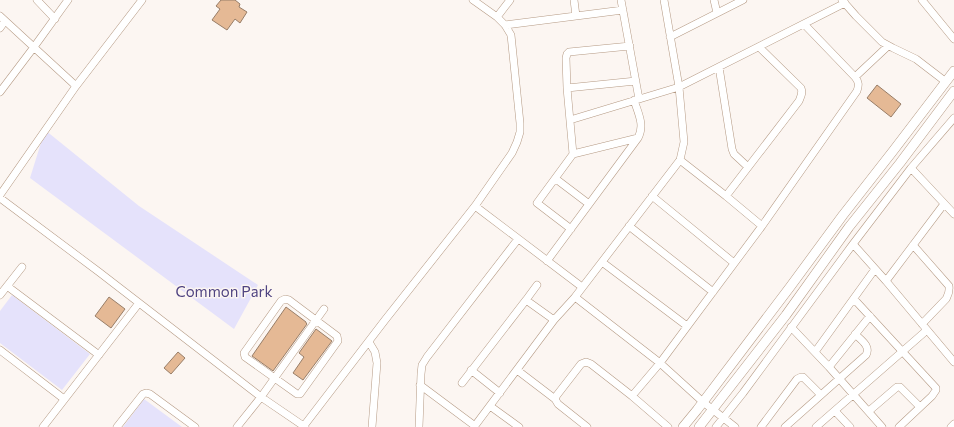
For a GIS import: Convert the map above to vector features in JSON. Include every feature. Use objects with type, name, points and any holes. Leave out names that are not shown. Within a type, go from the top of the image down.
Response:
[{"type":"street","points":[[37,0],[55,19]]},
{"type":"street","points":[[0,92],[68,0]]},
{"type":"street","points":[[0,195],[2,186],[142,0]]},
{"type":"street","points":[[0,198],[140,303],[261,397],[304,427],[475,206],[512,153],[517,142],[520,132],[511,35],[505,25],[497,17],[474,0]]},
{"type":"street","points":[[497,17],[510,0]]},
{"type":"street","points":[[574,0],[576,16]]},
{"type":"street","points":[[547,261],[638,138],[641,128],[636,100],[636,81],[621,0]]},
{"type":"street","points":[[420,386],[475,426],[554,320],[575,297],[680,160],[684,142],[679,87],[664,0]]},
{"type":"street","points":[[714,0],[717,13]]},
{"type":"street","points":[[670,37],[743,0]]},
{"type":"street","points":[[922,0],[954,39]]},
{"type":"street","points":[[570,120],[679,87],[804,24],[844,2],[882,42],[916,59],[954,87]]},
{"type":"street","points":[[505,25],[623,10]]},
{"type":"street","points":[[0,28],[3,18],[76,86]]},
{"type":"street","points":[[632,396],[660,363],[762,226],[859,87],[855,77],[804,24]]},
{"type":"street","points":[[571,229],[537,203],[573,154],[566,58],[567,54],[569,52],[630,46]]},
{"type":"street","points":[[855,77],[888,46]]},
{"type":"street","points":[[726,196],[802,96],[801,88],[759,47]]},
{"type":"street","points":[[719,67],[732,149],[734,154],[748,167]]},
{"type":"street","points":[[683,427],[954,71]]},
{"type":"street","points":[[568,88],[636,81]]},
{"type":"street","points":[[699,427],[786,315],[849,227],[900,163],[954,91]]},
{"type":"street","points":[[716,427],[911,168],[953,122]]},
{"type":"street","points":[[573,154],[638,138]]},
{"type":"street","points":[[680,160],[762,226]]},
{"type":"street","points":[[911,168],[954,214]]},
{"type":"street","points":[[556,179],[589,204]]},
{"type":"street","points":[[652,196],[734,263]]},
{"type":"street","points":[[886,281],[944,204]]},
{"type":"street","points":[[475,206],[582,287]]},
{"type":"street","points":[[628,226],[713,292]]},
{"type":"street","points":[[419,427],[422,365],[518,239]]},
{"type":"street","points":[[853,244],[954,362]]},
{"type":"street","points":[[818,426],[902,351],[924,327],[949,295],[949,286],[913,245]]},
{"type":"street","points":[[602,262],[687,326]]},
{"type":"street","points":[[0,295],[22,268]]},
{"type":"street","points":[[814,352],[875,269]]},
{"type":"street","points":[[462,383],[536,285]]},
{"type":"street","points":[[7,286],[99,355]]},
{"type":"street","points":[[575,297],[660,363],[703,402],[735,427]]},
{"type":"street","points":[[854,299],[936,388],[932,396],[899,427]]},
{"type":"street","points":[[289,300],[337,336],[338,341],[300,394],[297,394],[274,378],[245,357],[244,353],[281,301],[289,300]]},
{"type":"street","points":[[526,300],[554,320]]},
{"type":"street","points":[[43,427],[140,303]]},
{"type":"street","points":[[237,427],[261,397],[324,309]]},
{"type":"street","points":[[829,367],[870,316]]},
{"type":"street","points":[[791,327],[882,427]]},
{"type":"street","points":[[785,427],[866,355],[868,348],[855,334]]},
{"type":"street","points":[[369,342],[375,352],[377,363],[372,427]]},
{"type":"street","points":[[0,350],[64,399]]},
{"type":"street","points":[[555,399],[581,364],[586,362],[591,364],[632,396],[668,427]]},
{"type":"street","points":[[471,370],[500,393]]},
{"type":"street","points":[[517,370],[555,399],[558,404],[587,427]]},
{"type":"street","points":[[764,426],[799,377],[804,378],[821,395]]},
{"type":"street","points":[[868,411],[897,387],[902,388],[920,407]]},
{"type":"street","points":[[117,427],[143,394],[146,393],[150,394],[195,427]]},
{"type":"street","points":[[490,406],[519,427]]},
{"type":"street","points":[[835,411],[850,427]]},
{"type":"street","points":[[951,427],[954,424]]},
{"type":"green space","name":"Common Park","points":[[45,130],[139,206],[258,285],[234,329],[30,178]]},
{"type":"green space","points":[[12,295],[90,354],[62,390],[0,343],[0,311]]},
{"type":"green space","points":[[144,399],[182,427],[123,427]]},
{"type":"building","points":[[221,0],[235,0],[240,4],[239,7],[247,12],[240,23],[235,19],[227,30],[212,20],[220,9],[216,6]]},
{"type":"building","points":[[877,85],[901,104],[891,117],[867,98]]},
{"type":"building","points":[[109,297],[125,309],[111,328],[95,316]]},
{"type":"building","points":[[286,307],[307,324],[273,371],[252,356]]},
{"type":"building","points":[[316,329],[332,341],[303,380],[293,373],[304,357],[299,353]]},
{"type":"building","points":[[178,352],[185,358],[171,374],[164,368]]}]
